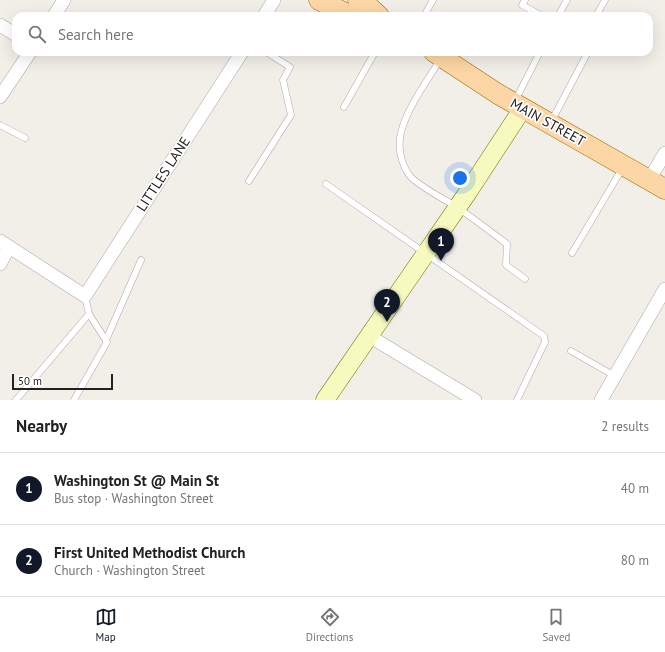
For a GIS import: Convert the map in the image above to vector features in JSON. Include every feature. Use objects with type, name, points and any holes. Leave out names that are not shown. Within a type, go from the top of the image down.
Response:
[{"type":"main road","points":[[319,0],[343,12]]},
{"type":"main road","points":[[358,0],[374,12]]},
{"type":"main road","name":"MAIN STREET","points":[[441,56],[498,94],[657,185]]},
{"type":"main road","points":[[324,400],[457,208],[518,105]]},
{"type":"street","points":[[56,12],[64,0]]},
{"type":"street","points":[[266,12],[274,0]]},
{"type":"street","points":[[0,25],[12,32]]},
{"type":"street","points":[[0,97],[27,56]]},
{"type":"street","name":"LITTLES LANE","points":[[85,296],[239,56]]},
{"type":"street","points":[[657,185],[665,153]]},
{"type":"street","points":[[0,264],[5,244],[85,296]]},
{"type":"street","points":[[602,400],[663,296]]},
{"type":"street","points":[[369,336],[475,400]]},
{"type":"lane","points":[[426,12],[433,0]]},
{"type":"lane","points":[[525,0],[522,6],[534,12]]},
{"type":"lane","points":[[560,12],[567,0]]},
{"type":"lane","points":[[598,12],[605,0]]},
{"type":"lane","points":[[250,181],[291,115],[283,80],[290,67],[272,56]]},
{"type":"lane","points":[[344,107],[373,56]]},
{"type":"lane","points":[[437,56],[401,130],[399,141],[400,153],[410,176],[507,244],[506,265],[525,279]]},
{"type":"lane","points":[[518,105],[538,56]]},
{"type":"lane","points":[[551,123],[586,56]]},
{"type":"lane","points":[[0,124],[25,138]]},
{"type":"lane","points":[[572,252],[624,166]]},
{"type":"lane","points":[[326,184],[544,336],[545,342],[517,400]]},
{"type":"lane","points":[[74,400],[107,342],[106,340],[141,260]]},
{"type":"lane","points":[[85,296],[89,314],[106,340]]},
{"type":"lane","points":[[16,400],[89,314]]},
{"type":"lane","points":[[571,351],[615,376]]},
{"type":"place","name":"Washington St @ Main St","points":[[441,261]]},
{"type":"place","name":"First United Methodist Church","points":[[387,322]]}]
